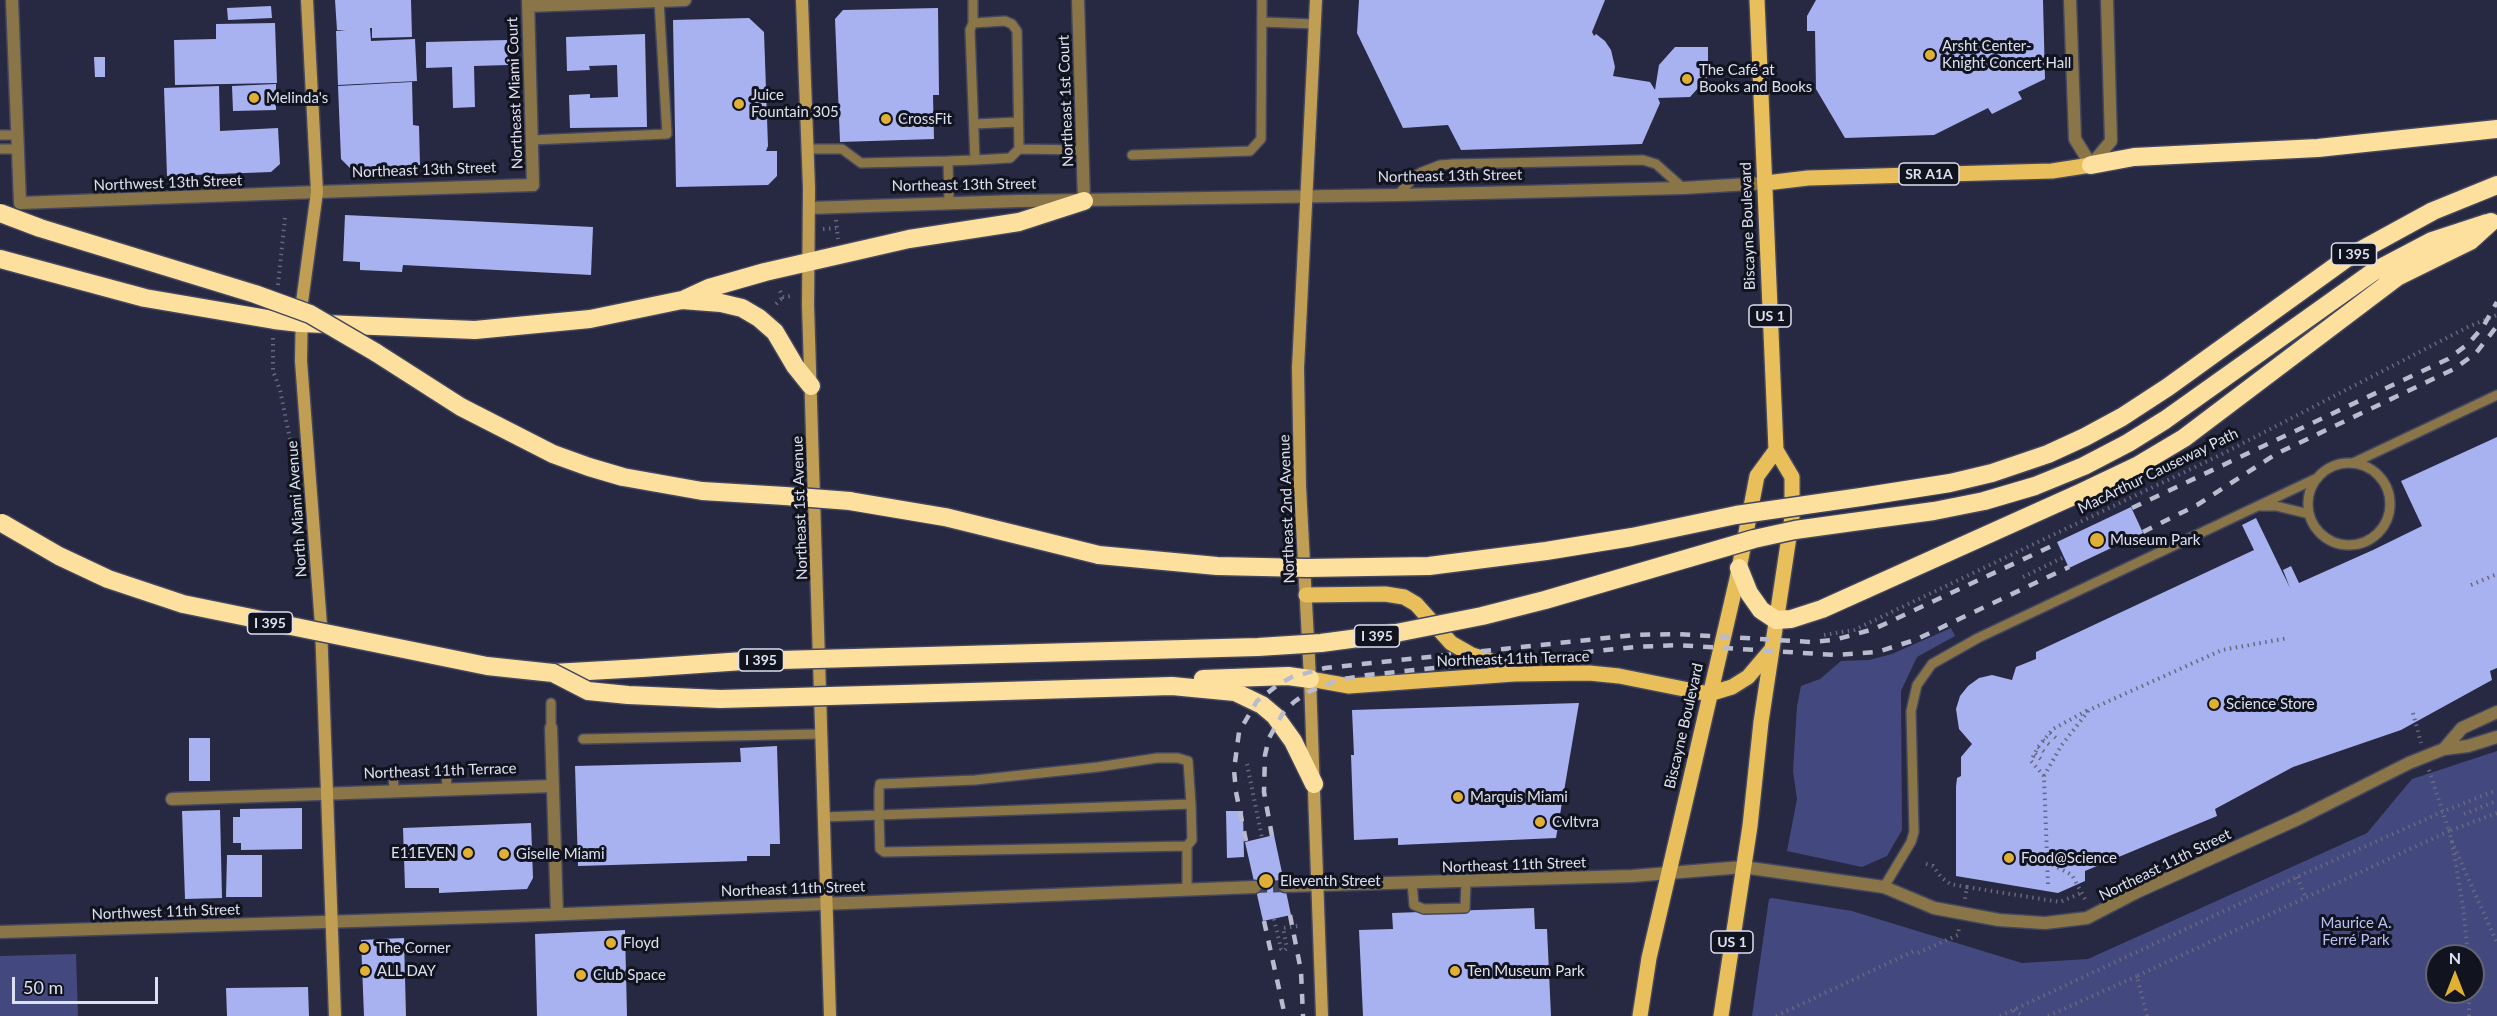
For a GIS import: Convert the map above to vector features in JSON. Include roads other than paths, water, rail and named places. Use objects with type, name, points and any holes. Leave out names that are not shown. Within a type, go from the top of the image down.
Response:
[{"type":"highway","points":[[2091,165],[2134,157],[2318,148],[2497,129]]},
{"type":"highway","name":"I 395","points":[[0,213],[40,228],[255,294],[310,314],[461,407],[553,454],[622,477],[702,491],[850,501],[902,508],[1099,555],[1175,562],[1307,567],[1418,566],[1546,551],[1632,537],[1736,515],[1950,483],[1992,473],[2031,460],[2085,437],[2122,417],[2168,387],[2347,258],[2433,211],[2497,185]]},
{"type":"highway","points":[[0,259],[146,298],[274,321],[476,330],[590,319],[682,300],[709,288],[808,263],[909,239],[1019,222],[1084,201]]},
{"type":"highway","points":[[1739,568],[1755,602],[1768,616],[1776,620],[1791,620],[1822,609],[2137,466],[2208,420],[2397,277],[2470,241],[2494,221]]},
{"type":"highway","name":"I 395","points":[[0,522],[60,556],[108,579],[183,604],[487,666],[553,673],[743,660],[1258,647],[1321,643],[1405,632],[1482,616],[1755,539],[1934,511],[1984,501],[2036,486],[2084,466],[2165,420],[2330,300],[2382,267],[2450,234],[2494,221]]},
{"type":"highway","points":[[682,300],[721,303],[742,308],[759,318],[775,332],[795,366],[811,386]]},
{"type":"highway","points":[[553,673],[588,691],[660,697],[752,699],[1172,686],[1235,692],[1262,705],[1275,716],[1287,731],[1314,784]]},
{"type":"highway","points":[[1172,686],[1205,678],[1288,676],[1310,679]]},
{"type":"main road","name":"North Miami Avenue","points":[[307,0],[317,192],[300,323],[301,360],[321,625],[336,1016]]},
{"type":"main road","name":"Northeast 1st Avenue","points":[[802,0],[808,149],[811,386],[830,1016]]},
{"type":"main road","name":"Northeast 2nd Avenue","points":[[1316,0],[1298,362],[1300,486],[1310,679],[1322,1016]]},
{"type":"main road","name":"Biscayne Boulevard","points":[[1721,1016],[1750,826],[1771,650],[1792,518],[1792,477],[1776,450],[1757,0]]},
{"type":"main road","name":"Northeast 13th Street","points":[[1766,183],[1808,178],[2052,171],[2091,165]]},
{"type":"main road","name":"Biscayne Boulevard","points":[[1640,1016],[1649,958],[1739,568],[1756,476],[1776,450]]},
{"type":"main road","points":[[1306,595],[1385,594],[1404,597],[1416,604],[1451,643],[1472,655],[1500,664],[1514,674]]},
{"type":"main road","points":[[1709,694],[1732,687],[1748,677],[1771,650]]},
{"type":"main road","name":"Northeast 11th Terrace","points":[[1310,679],[1349,686],[1514,674],[1589,673],[1611,675],[1709,694]]},
{"type":"street","points":[[12,0],[19,149]]},
{"type":"street","points":[[528,3],[685,0]]},
{"type":"street","name":"Northeast 1st Court","points":[[1078,0],[1084,201]]},
{"type":"street","points":[[2070,0],[2075,139],[2091,165],[2111,141],[2107,0]]},
{"type":"street","name":"Northeast Miami Court","points":[[528,3],[533,185]]},
{"type":"street","name":"Northwest 13th Street","points":[[19,149],[20,203],[317,192]]},
{"type":"street","name":"Northeast 13th Street","points":[[809,208],[948,203],[1683,188],[1766,183]]},
{"type":"street","name":"Northeast 13th Street","points":[[317,192],[533,185]]},
{"type":"street","name":"Northeast 11th Street","points":[[2444,749],[2462,728],[2497,712]]},
{"type":"street","points":[[551,728],[557,914]]},
{"type":"street","name":"Northeast 11th Street","points":[[1285,886],[1669,874],[1743,867],[1884,887],[1934,908],[1999,920],[2045,923],[2087,918],[2138,892],[2298,819],[2409,763],[2444,749],[2468,746],[2497,736]]},
{"type":"street","name":"Northeast 11th Terrace","points":[[172,799],[553,786]]},
{"type":"street","name":"Northeast 11th Street","points":[[333,921],[1256,887]]},
{"type":"street","name":"Northwest 11th Street","points":[[0,932],[333,921]]},
{"type":"lane","points":[[973,0],[973,23],[970,30],[975,160]]},
{"type":"lane","points":[[1132,154],[1251,151],[1261,139],[1262,0]]},
{"type":"lane","points":[[532,140],[667,135],[659,1]]},
{"type":"lane","points":[[973,23],[1005,21],[1017,30],[1019,149]]},
{"type":"lane","points":[[1262,22],[1314,24]]},
{"type":"lane","points":[[974,124],[1018,122]]},
{"type":"lane","points":[[0,135],[18,135]]},
{"type":"lane","points":[[0,149],[19,149]]},
{"type":"lane","points":[[808,149],[842,149],[861,163],[1010,158],[1019,149],[1083,150]]},
{"type":"lane","points":[[1398,195],[1415,176],[1422,172],[1440,165],[1453,164],[1642,160],[1656,164],[1683,188]]},
{"type":"lane","points":[[948,161],[948,203]]},
{"type":"lane","points":[[2353,463],[2371,469],[2380,477],[2390,499],[2389,512],[2378,533],[2356,544],[2344,544],[2332,541],[2317,530],[2309,514],[2307,502],[2316,479],[2324,470],[2335,465],[2353,463],[2497,395]]},
{"type":"lane","points":[[1884,887],[1911,842],[1914,832],[1911,711],[1917,685],[1932,664],[1978,638],[2316,479]]},
{"type":"lane","points":[[2259,506],[2276,506],[2309,514]]},
{"type":"lane","points":[[2368,540],[2373,550]]},
{"type":"lane","points":[[551,703],[551,728]]},
{"type":"lane","points":[[583,739],[821,734]]},
{"type":"lane","points":[[1187,846],[884,852],[879,849],[880,784],[975,780],[1098,767],[1157,758],[1178,758],[1188,761],[1192,840],[1187,846],[1187,890]]},
{"type":"lane","points":[[446,769],[447,789]]},
{"type":"lane","points":[[393,770],[394,791]]},
{"type":"lane","points":[[824,817],[1191,804]]},
{"type":"lane","points":[[1412,883],[1414,905],[1424,909],[1465,908],[1466,882]]},
{"type":"tunnel","points":[[1255,887],[1285,886]]},
{"type":"railway","points":[[2132,508],[2448,359],[2468,344],[2483,327],[2497,302]]},
{"type":"railway","points":[[2143,532],[2197,505],[2276,454],[2454,369],[2476,353],[2497,326]]},
{"type":"railway","points":[[1246,841],[1234,770],[1239,732],[1257,701],[1292,677],[1325,668],[1634,635],[1677,634],[1811,642],[1834,640],[1874,629],[2058,543]]},
{"type":"railway","points":[[1272,836],[1264,792],[1265,755],[1269,738],[1283,713],[1294,702],[1308,692],[1338,680],[1635,647],[1677,645],[1835,655],[1877,652],[1915,640],[2069,567]]},
{"type":"railway","points":[[1290,915],[1301,971],[1303,1016]]},
{"type":"railway","points":[[1264,921],[1285,1016]]},
{"type":"place","name":"Arsht Center- Knight Concert Hall","points":[[1930,55]]},
{"type":"place","name":"The Café at Books and Books","points":[[1687,79]]},
{"type":"place","name":"Melinda's","points":[[254,98]]},
{"type":"place","name":"Juice Fountain 305","points":[[739,104]]},
{"type":"place","name":"CrossFit","points":[[886,119]]},
{"type":"place","name":"Museum Park","points":[[2097,540]]},
{"type":"place","name":"Science Store","points":[[2214,704]]},
{"type":"place","name":"Marquis Miami","points":[[1458,797]]},
{"type":"place","name":"Cvltvra","points":[[1540,822]]},
{"type":"place","name":"E11EVEN","points":[[468,853]]},
{"type":"place","name":"Giselle Miami","points":[[504,854]]},
{"type":"place","name":"Food@Science","points":[[2009,858]]},
{"type":"place","name":"Eleventh Street","points":[[1266,881]]},
{"type":"place","name":"Floyd","points":[[611,943]]},
{"type":"place","name":"The Corner","points":[[364,948]]},
{"type":"place","name":"ALL DAY","points":[[365,971]]},
{"type":"place","name":"Ten Museum Park","points":[[1455,971]]},
{"type":"place","name":"Club Space","points":[[581,975]]},
{"type":"park label","name":"Maurice A. Ferré Park","points":[[2356,932]]}]
